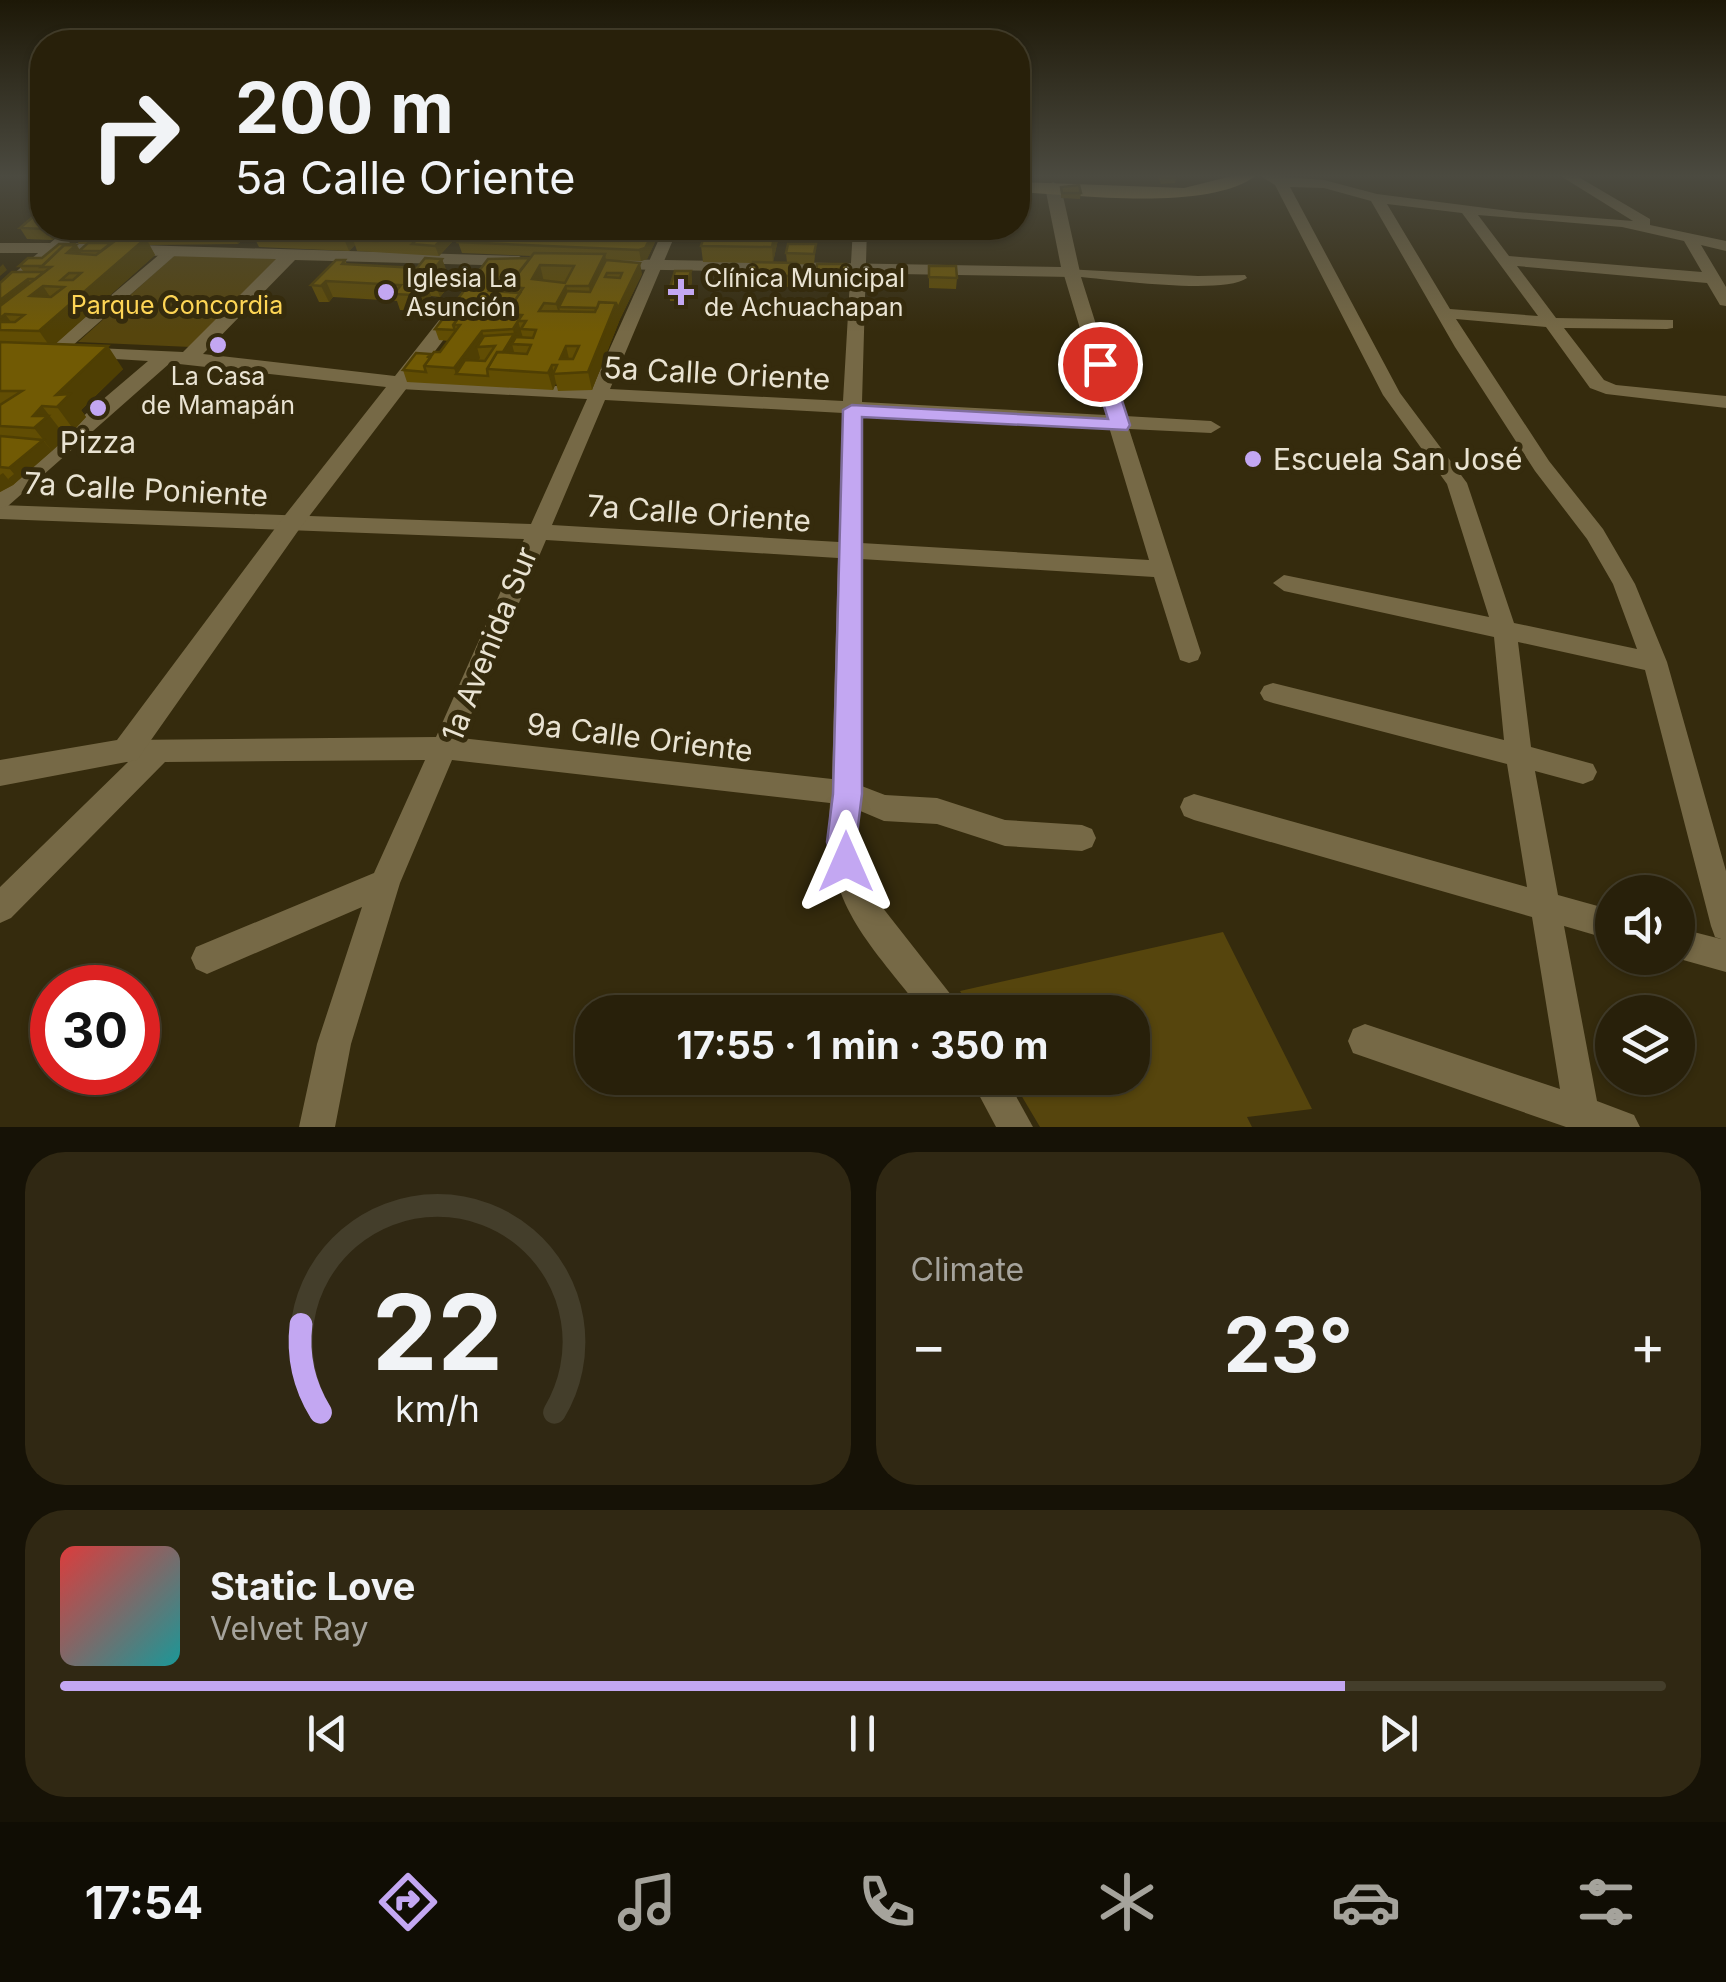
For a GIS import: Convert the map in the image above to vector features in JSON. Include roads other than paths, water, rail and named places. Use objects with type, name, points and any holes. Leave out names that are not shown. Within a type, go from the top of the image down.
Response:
[{"type":"street","points":[[1061,228],[1071,272],[1189,652]]},
{"type":"street","points":[[1301,228],[1392,396],[1426,436],[1457,483],[1505,631],[1519,755],[1584,1120]]},
{"type":"street","points":[[1393,228],[1542,466],[1596,534],[1624,584],[1655,662],[1726,926]]},
{"type":"street","points":[[1481,228],[1598,384],[1613,390],[1726,402]]},
{"type":"street","points":[[1644,228],[1726,246]]},
{"type":"street","points":[[1689,237],[1726,301]]},
{"type":"street","points":[[0,294],[63,240]]},
{"type":"street","points":[[448,258],[464,240]]},
{"type":"street","name":"1a Avenida Sur","points":[[316,1127],[334,1044],[385,882],[665,240]]},
{"type":"street","points":[[859,240],[849,554],[848,794],[842,842],[850,883],[873,921],[931,995]]},
{"type":"street","points":[[0,248],[172,251],[247,246],[291,254],[448,258],[482,276],[547,262]]},
{"type":"street","points":[[48,350],[172,251]]},
{"type":"street","points":[[0,500],[177,357],[291,254]]},
{"type":"street","points":[[1506,260],[1710,278]]},
{"type":"street","points":[[583,263],[1071,272],[1198,281],[1239,278]]},
{"type":"street","points":[[0,773],[126,751],[290,525],[482,276]]},
{"type":"street","points":[[1443,312],[1554,323],[1667,324]]},
{"type":"street","points":[[48,350],[177,357],[400,383]]},
{"type":"street","name":"5a Calle Oriente","points":[[400,383],[1211,427]]},
{"type":"street","name":"7a Calle Poniente","points":[[0,512],[290,525]]},
{"type":"street","name":"7a Calle Oriente","points":[[290,525],[535,532],[849,554],[1163,569]]},
{"type":"street","points":[[1284,584],[1655,662]]},
{"type":"street","points":[[1274,693],[1582,772]]},
{"type":"street","name":"9a Calle Oriente","points":[[126,751],[446,748],[848,794],[884,808],[937,811],[1006,833],[1082,838]]},
{"type":"street","points":[[0,908],[160,749]]},
{"type":"street","points":[[1194,807],[1595,921]]},
{"type":"street","points":[[207,958],[385,882]]},
{"type":"street","points":[[1695,947],[1726,956]]},
{"type":"street","points":[[1365,1041],[1584,1120],[1622,1127]]},
{"type":"street","points":[[996,1095],[1015,1127]]},
{"type":"place","name":"Iglesia La Asunción","points":[[386,292]]},
{"type":"place","name":"Clínica Municipal de Achuachapan","points":[[681,292]]},
{"type":"place","name":"La Casa de Mamapán","points":[[218,345]]},
{"type":"place","name":"Pizza","points":[[98,408]]},
{"type":"place","name":"Escuela San José","points":[[1253,459]]},
{"type":"park label","name":"Parque Concordia","points":[[177,305]]}]
